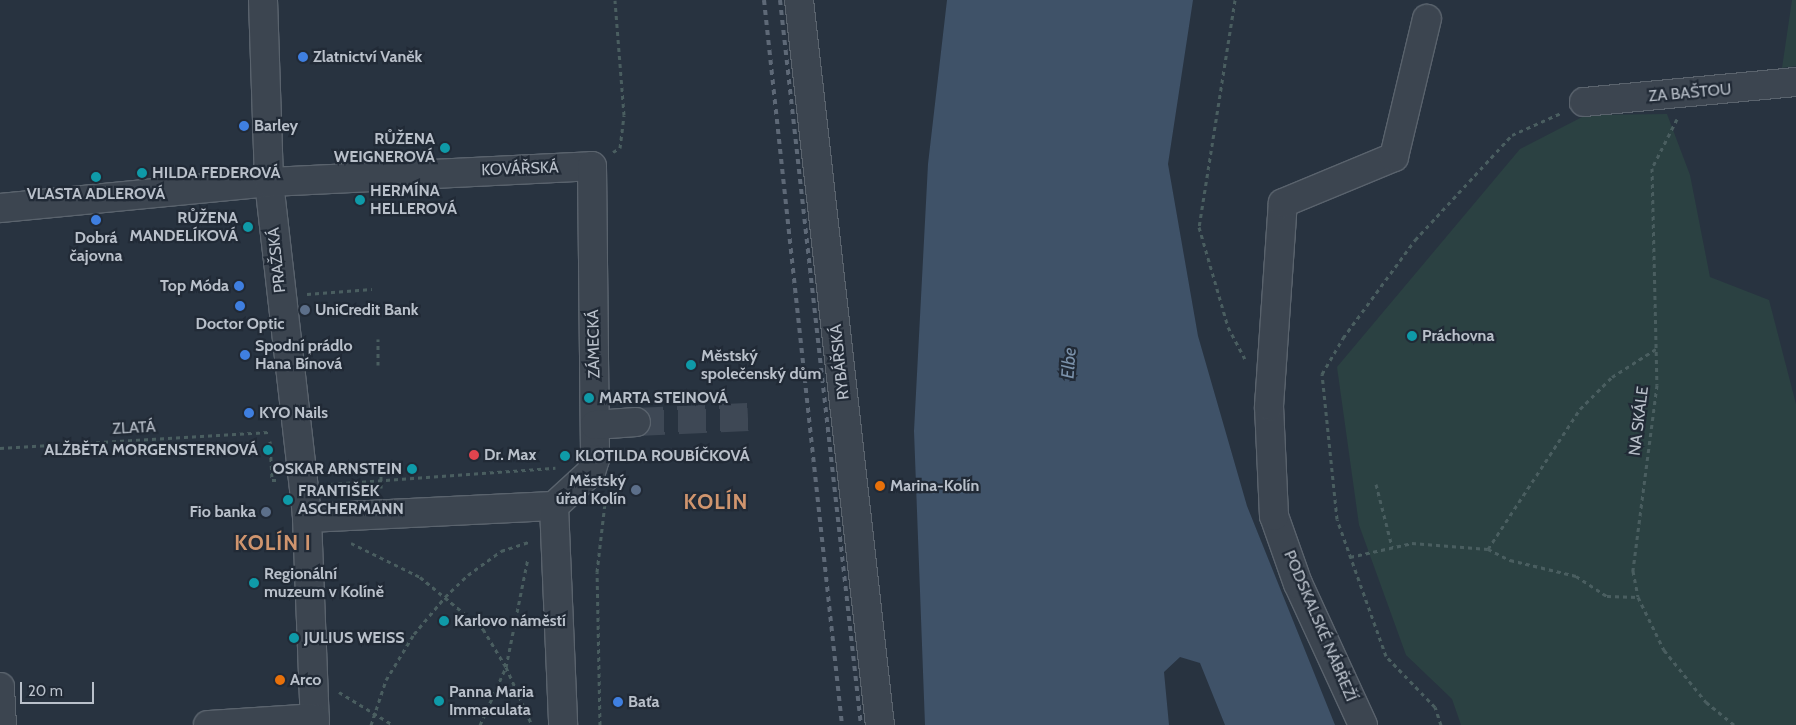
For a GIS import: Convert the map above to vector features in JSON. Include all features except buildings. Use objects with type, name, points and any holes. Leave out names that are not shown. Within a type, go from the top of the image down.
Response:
[{"type":"street","name":"PRAŽSKÁ","points":[[263,0],[269,182],[307,518]]},
{"type":"street","name":"RYBÁŘSKÁ","points":[[799,0],[880,725]]},
{"type":"street","name":"PODSKALSKÉ NÁBŘEŽÍ","points":[[1363,725],[1298,584],[1274,516],[1269,406],[1282,203],[1394,157],[1426,19]]},
{"type":"street","name":"ZA BAŠTOU","points":[[1584,102],[1689,94],[1796,82]]},
{"type":"street","name":"KOVÁŘSKÁ","points":[[0,208],[269,182],[388,174],[592,166]]},
{"type":"street","name":"ZÁMECKÁ","points":[[554,506],[591,472],[595,459],[592,166]]},
{"type":"street","points":[[595,425],[636,422]]},
{"type":"street","points":[[208,725],[315,722],[307,518],[554,506],[564,725]]},
{"type":"street","points":[[0,687],[2,725]]},
{"type":"path","points":[[592,166],[620,148],[624,115],[615,0]]},
{"type":"path","points":[[1234,0],[1199,227],[1228,327],[1246,362]]},
{"type":"path","name":"NA SKÁLE","points":[[1689,94],[1652,168],[1657,384],[1633,571],[1638,597],[1664,650],[1706,702],[1734,725]]},
{"type":"path","points":[[1441,725],[1435,708],[1386,656],[1337,519],[1322,374],[1343,338],[1415,240],[1512,136],[1584,102]]},
{"type":"path","points":[[281,296],[372,288]]},
{"type":"path","points":[[378,340],[378,366]]},
{"type":"path","points":[[1488,549],[1580,409],[1612,377],[1656,349]]},
{"type":"path","name":"ZLATÁ","points":[[0,448],[269,432],[272,480]]},
{"type":"path","points":[[324,482],[332,485],[560,468]]},
{"type":"path","points":[[381,469],[381,481]]},
{"type":"path","points":[[1376,484],[1392,547]]},
{"type":"path","points":[[600,725],[597,572],[606,490]]},
{"type":"path","points":[[343,539],[420,576],[482,629],[506,667],[532,725]]},
{"type":"path","points":[[371,725],[373,714],[386,680],[414,634],[445,597],[468,575],[501,551],[529,542],[527,575],[506,667],[480,725]]},
{"type":"path","points":[[1350,557],[1412,543],[1488,549],[1510,560],[1576,576],[1607,596],[1638,597]]},
{"type":"path","points":[[373,714],[393,725]]},
{"type":"green space","points":[[1792,0],[1796,0],[1796,66],[1782,68]]},
{"type":"green space","points":[[1667,114],[1690,175],[1710,277],[1769,300],[1796,404],[1796,725],[1461,725],[1452,699],[1406,655],[1359,525],[1337,367],[1520,149],[1586,115]]},
{"type":"water","name":"Elbe","points":[[947,0],[1193,0],[1168,164],[1198,336],[1247,506],[1335,725],[1225,725],[1200,663],[1180,657],[1164,672],[1169,725],[925,725],[914,431],[928,164]]},
{"type":"tunnel","points":[[636,422],[748,417]]},
{"type":"railway","points":[[764,0],[842,725]]},
{"type":"railway","points":[[780,0],[861,725]]},
{"type":"place","name":"Zlatnictví Vaněk","points":[[303,57]]},
{"type":"place","name":"Barley","points":[[244,126]]},
{"type":"place","name":"RŮŽENA WEIGNEROVÁ","points":[[445,148]]},
{"type":"place","name":"HILDA FEDEROVÁ","points":[[142,173]]},
{"type":"place","name":"VLASTA ADLEROVÁ","points":[[96,177]]},
{"type":"place","name":"HERMÍNA HELLEROVÁ","points":[[360,200]]},
{"type":"place","name":"Dobrá čajovna","points":[[96,220]]},
{"type":"place","name":"RŮŽENA MANDELÍKOVÁ","points":[[248,227]]},
{"type":"place","name":"Top Móda","points":[[239,286]]},
{"type":"place","name":"Doctor Optic","points":[[240,306]]},
{"type":"place","name":"UniCredit Bank","points":[[305,310]]},
{"type":"place","name":"Práchovna","points":[[1412,336]]},
{"type":"place","name":"Spodní prádlo Hana Bínová","points":[[245,355]]},
{"type":"place","name":"Městský společenský dům","points":[[691,365]]},
{"type":"place","name":"MARTA STEINOVÁ","points":[[589,398]]},
{"type":"place","name":"KYO Nails","points":[[249,413]]},
{"type":"place","name":"ALŽBĚTA MORGENSTERNOVÁ","points":[[268,450]]},
{"type":"place","name":"Dr. Max","points":[[474,455]]},
{"type":"place","name":"KLOTILDA ROUBÍČKOVÁ","points":[[565,456]]},
{"type":"place","name":"OSKAR ARNSTEIN","points":[[412,469]]},
{"type":"place","name":"Marina-Kolín","points":[[880,486]]},
{"type":"place","name":"Městský úřad Kolín","points":[[636,490]]},
{"type":"place","name":"FRANTIŠEK ASCHERMANN","points":[[288,500]]},
{"type":"place","name":"Fio banka","points":[[266,512]]},
{"type":"place","name":"Regionální muzeum v Kolíně","points":[[254,583]]},
{"type":"place","name":"Karlovo náměstí","points":[[444,621]]},
{"type":"place","name":"JULIUS WEISS","points":[[294,638]]},
{"type":"place","name":"Arco","points":[[280,680]]},
{"type":"place","name":"Panna Maria Immaculata","points":[[439,701]]},
{"type":"place","name":"Baťa","points":[[618,702]]},
{"type":"district","name":"KOLÍN","points":[[716,502]]},
{"type":"district","name":"KOLÍN I","points":[[273,543]]}]
